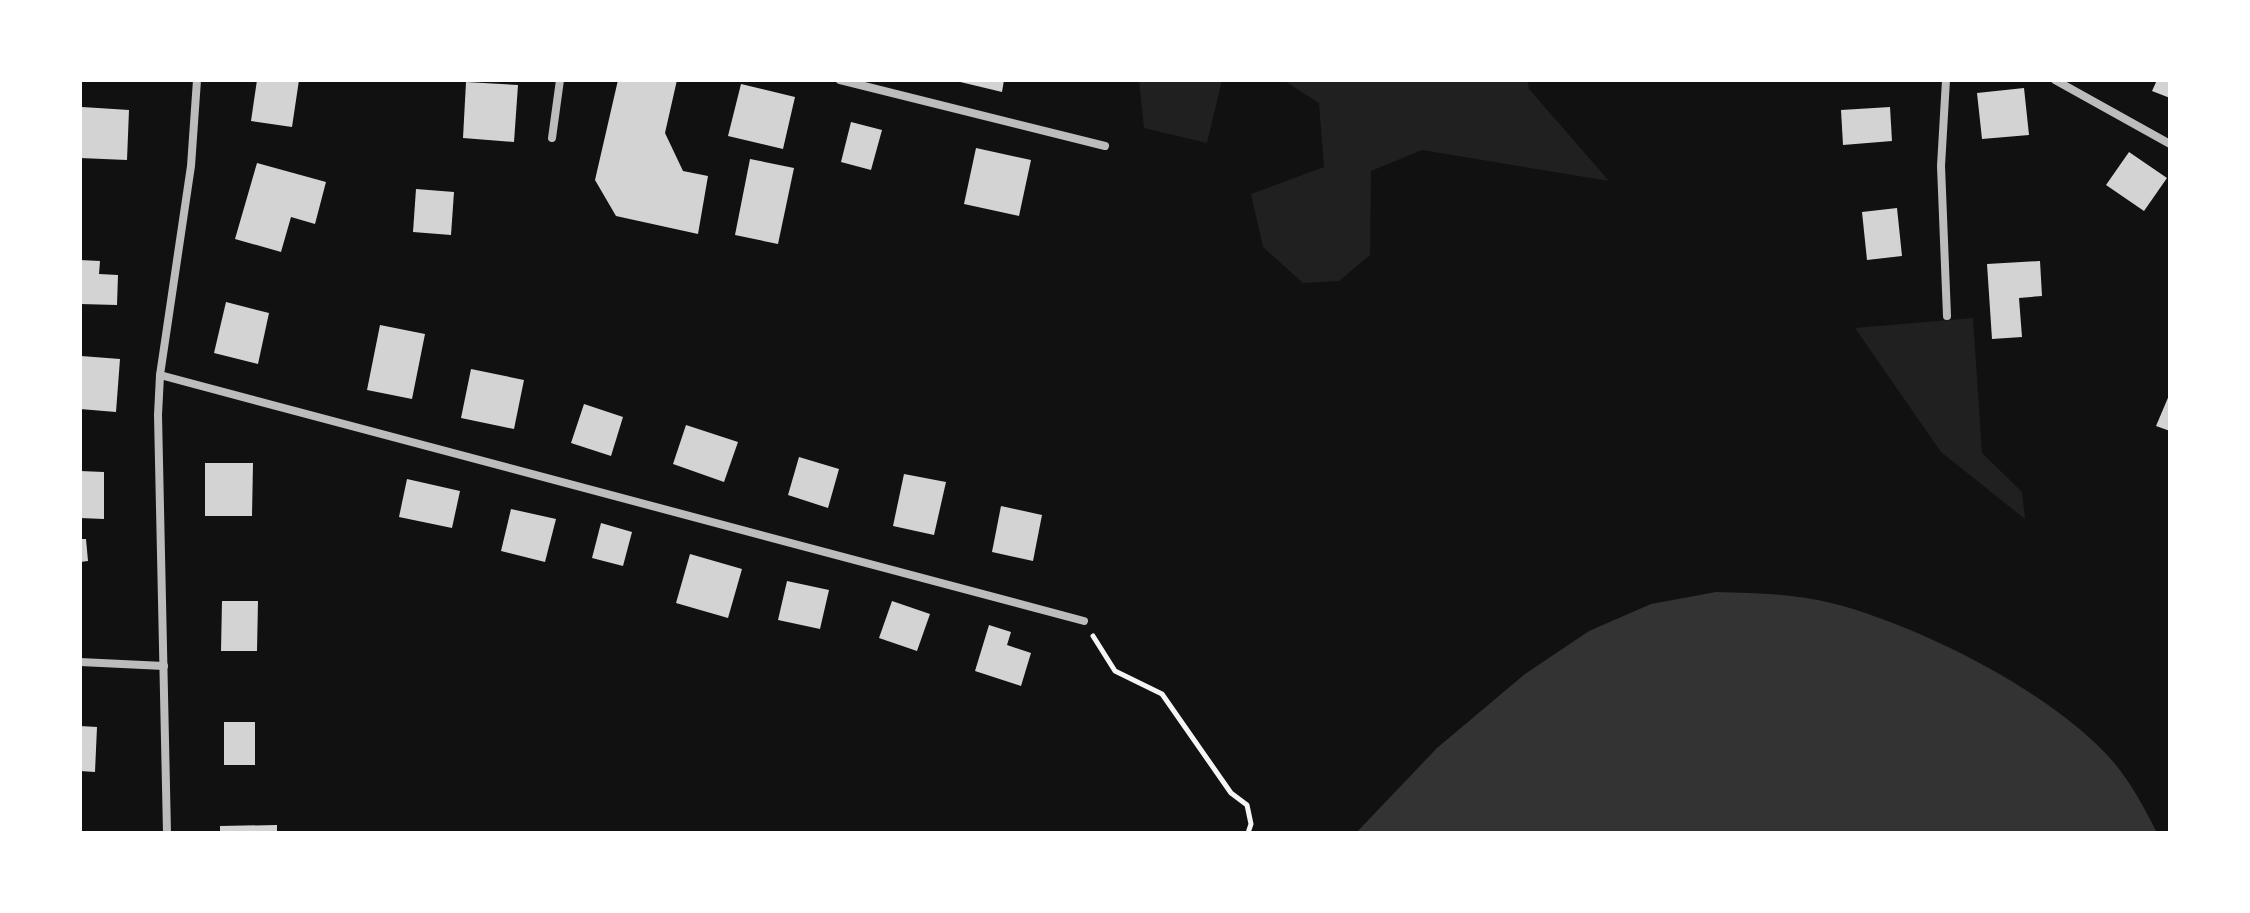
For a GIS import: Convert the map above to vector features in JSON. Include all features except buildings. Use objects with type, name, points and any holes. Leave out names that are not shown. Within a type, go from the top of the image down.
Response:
[{"type":"street","points":[[167,833],[158,415],[160,375],[191,166],[197,80]]},
{"type":"street","points":[[552,138],[560,80]]},
{"type":"street","points":[[840,80],[1105,146]]},
{"type":"street","points":[[1946,80],[1941,166],[1947,316]]},
{"type":"street","points":[[2055,80],[2170,144]]},
{"type":"street","points":[[160,375],[1084,621]]},
{"type":"street","points":[[80,662],[164,666]]},
{"type":"path","points":[[1084,621],[1115,671],[1162,694],[1231,793],[1247,805],[1251,824],[1248,833]]},
{"type":"shaded area","points":[[1139,80],[1222,80],[1207,143],[1144,128]]},
{"type":"shaded area","points":[[1283,80],[1527,80],[1529,89],[1609,181],[1422,150],[1371,171],[1370,255],[1339,281],[1303,283],[1263,247],[1251,194],[1324,167],[1319,103]]},
{"type":"shaded area","points":[[1973,318],[1982,453],[2022,492],[2025,519],[1941,452],[1855,328]]},
{"type":"shaded area","points":[[1716,592],[1796,597],[1843,606],[1912,631],[1984,666],[2053,708],[2108,756],[2129,783],[2157,833],[1356,833],[1437,748],[1525,674],[1589,631],[1651,604]]}]
